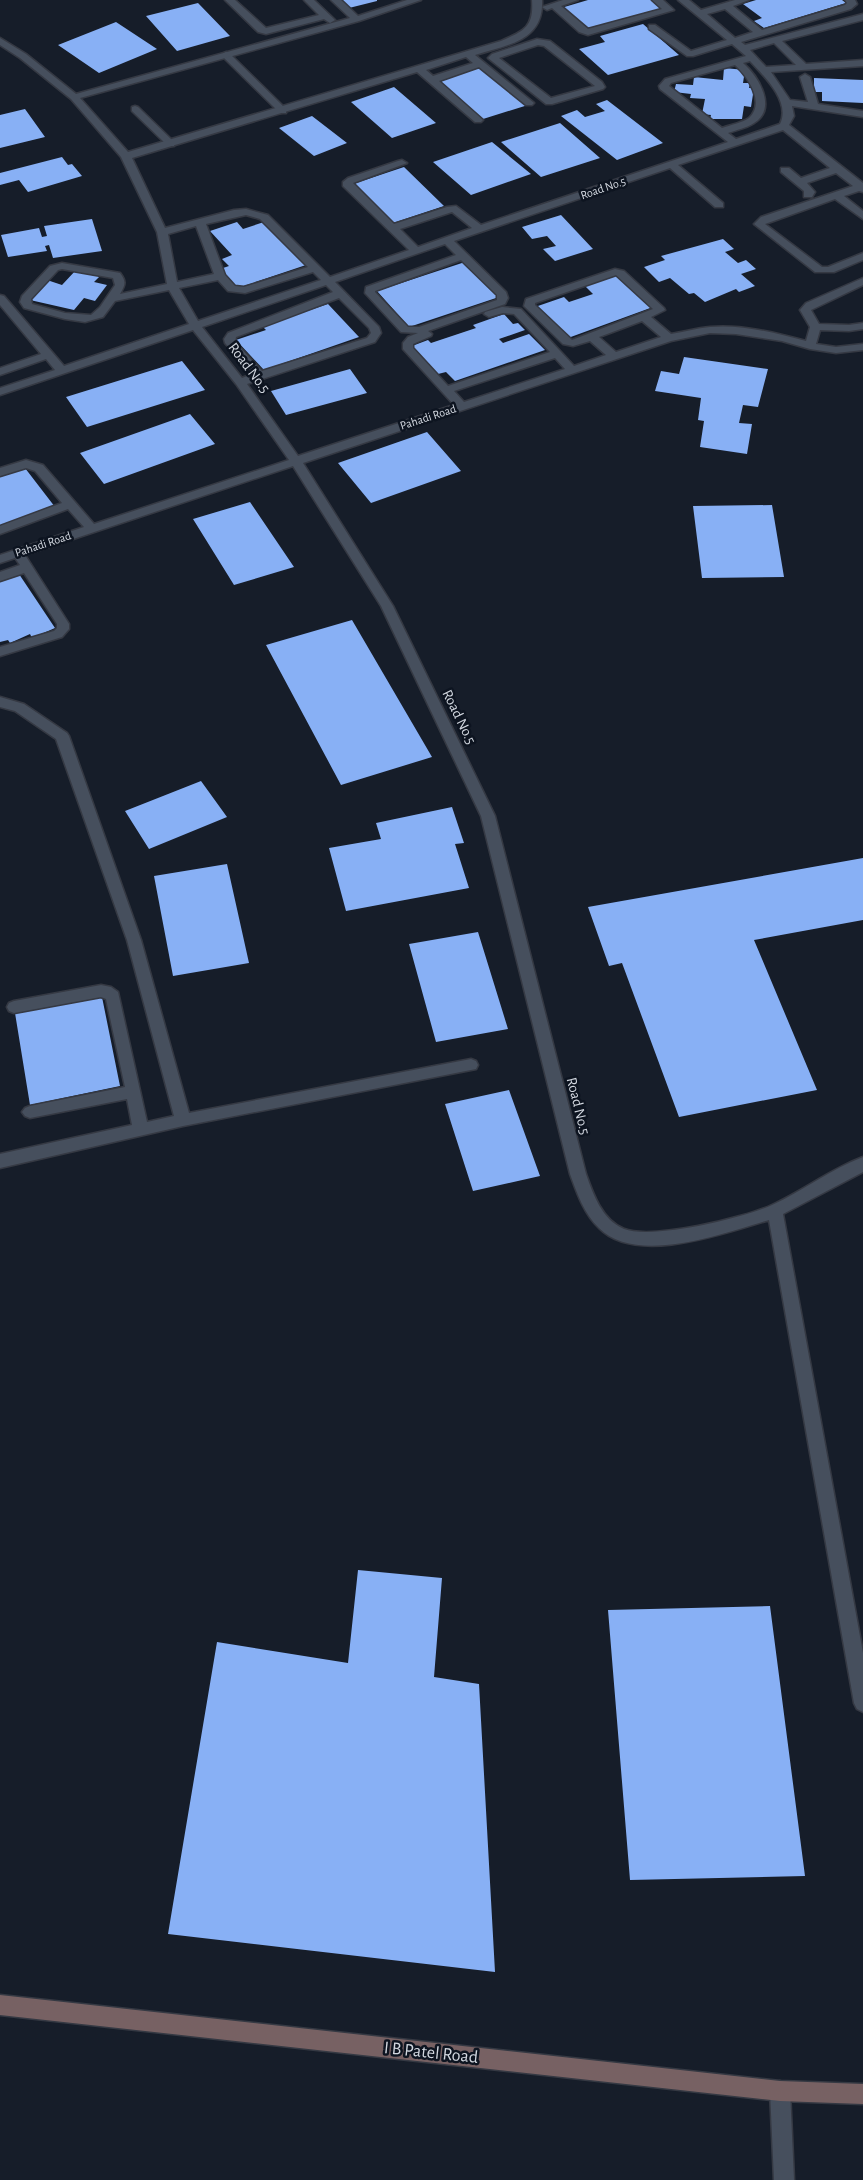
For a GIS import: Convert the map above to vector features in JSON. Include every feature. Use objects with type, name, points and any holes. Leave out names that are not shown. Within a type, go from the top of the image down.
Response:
[{"type":"street","points":[[230,0],[261,30],[266,32],[325,16]]},
{"type":"street","points":[[309,0],[335,24]]},
{"type":"street","points":[[336,0],[356,19]]},
{"type":"street","points":[[348,12],[388,0]]},
{"type":"street","points":[[74,97],[356,19],[416,0]]},
{"type":"street","points":[[126,156],[490,47],[529,32],[537,21],[538,5],[554,5],[573,0]]},
{"type":"street","points":[[657,0],[669,10]]},
{"type":"street","points":[[702,13],[744,0]]},
{"type":"street","points":[[652,27],[690,54],[848,7],[852,4],[850,0]]},
{"type":"street","points":[[554,5],[582,30],[588,32],[669,10],[687,2],[702,13],[726,25],[735,41],[753,57],[788,102],[790,116],[784,126],[862,187]]},
{"type":"street","points":[[727,6],[760,33]]},
{"type":"street","points":[[744,49],[863,18]]},
{"type":"street","points":[[726,25],[744,20]]},
{"type":"street","points":[[283,28],[292,37]]},
{"type":"street","points":[[521,36],[532,44]]},
{"type":"street","points":[[776,40],[804,72],[802,92],[814,106]]},
{"type":"street","name":"Road No.5","points":[[0,41],[23,56],[74,97],[126,156],[162,232],[173,287],[195,326],[240,382],[295,460],[387,606],[488,816],[578,1174],[587,1200],[602,1220],[620,1234],[642,1239],[716,1229],[775,1211],[863,1164]]},
{"type":"street","points":[[547,43],[599,84],[600,87],[549,102],[494,60],[495,56],[532,44],[547,43]]},
{"type":"street","points":[[490,47],[499,55]]},
{"type":"street","points":[[468,54],[529,103]]},
{"type":"street","points":[[226,55],[283,110]]},
{"type":"street","points":[[734,142],[665,89],[664,86],[668,81],[753,57]]},
{"type":"street","points":[[721,132],[750,121],[754,118],[758,108],[760,94],[757,84],[747,70],[737,62]]},
{"type":"street","points":[[771,80],[804,72],[863,63]]},
{"type":"street","points":[[432,80],[480,64]]},
{"type":"street","points":[[419,69],[478,120]]},
{"type":"street","points":[[764,70],[863,72]]},
{"type":"street","points":[[780,92],[802,92]]},
{"type":"street","points":[[788,102],[863,114]]},
{"type":"street","points":[[135,110],[171,144]]},
{"type":"street","name":"Road No.5","points":[[1,391],[62,372],[784,126]]},
{"type":"street","points":[[402,163],[348,182],[348,186],[417,251]]},
{"type":"street","points":[[671,164],[719,206]]},
{"type":"street","points":[[799,182],[837,168]]},
{"type":"street","points":[[785,170],[808,188],[810,192],[808,195]]},
{"type":"street","points":[[862,187],[835,194],[766,219],[759,224],[820,270],[830,270],[863,256]]},
{"type":"street","points":[[835,194],[863,216]]},
{"type":"street","points":[[392,228],[456,209],[480,230]]},
{"type":"street","points":[[162,232],[246,212],[264,217],[374,327],[376,333],[371,340],[240,382]]},
{"type":"street","points":[[200,222],[220,276],[232,289],[245,290],[316,268]]},
{"type":"street","points":[[448,241],[502,294],[502,302],[412,331],[405,330],[370,292],[370,289],[463,256]]},
{"type":"street","points":[[402,256],[417,271]]},
{"type":"street","points":[[112,299],[120,285],[120,280],[116,275],[62,266],[54,268],[26,298],[25,302],[28,306],[80,319],[91,319],[98,316],[112,299],[220,276]]},
{"type":"street","points":[[615,272],[620,273],[660,308],[658,311],[644,317],[592,336],[574,343],[568,342],[529,306],[529,302],[615,272]]},
{"type":"street","points":[[810,346],[815,327],[805,310],[810,305],[863,281]]},
{"type":"street","points":[[260,376],[230,343],[229,339],[235,333],[341,293]]},
{"type":"street","points":[[0,298],[62,372]]},
{"type":"street","points":[[250,308],[263,322]]},
{"type":"street","points":[[462,407],[408,349],[408,343],[412,339],[502,310],[517,311],[572,370]]},
{"type":"street","points":[[644,317],[669,338]]},
{"type":"street","points":[[815,327],[850,328],[863,326]]},
{"type":"street","name":"Pahadi Road","points":[[0,559],[669,338],[710,330],[736,331],[783,338],[810,346],[836,350],[863,348]]},
{"type":"street","points":[[592,336],[614,356]]},
{"type":"street","points":[[446,390],[556,354]]},
{"type":"street","points":[[0,372],[48,355]]},
{"type":"street","points":[[0,472],[26,464],[39,468],[91,528]]},
{"type":"street","points":[[0,530],[70,504]]},
{"type":"street","points":[[0,652],[58,634],[63,629],[63,624],[18,553]]},
{"type":"street","points":[[0,577],[27,567]]},
{"type":"street","points":[[0,702],[19,707],[62,736],[134,940],[183,1120]]},
{"type":"street","points":[[14,1007],[101,991],[110,993],[113,996],[141,1130]]},
{"type":"street","points":[[0,1161],[183,1120],[471,1065]]},
{"type":"street","points":[[30,1112],[132,1092]]},
{"type":"street","points":[[775,1211],[863,1703]]},
{"type":"street","name":"I B Patel Road","points":[[0,2005],[780,2091],[863,2094]]},
{"type":"street","points":[[780,2091],[784,2180]]},
{"type":"building","points":[[340,0],[377,0],[377,1],[349,8]]},
{"type":"building","points":[[588,0],[651,0],[661,9],[588,31],[561,8]]},
{"type":"building","points":[[756,0],[842,0],[846,3],[764,28],[754,21],[762,18],[743,4]]},
{"type":"building","points":[[198,3],[230,36],[177,51],[146,16]]},
{"type":"building","points":[[116,22],[157,49],[99,73],[58,45]]},
{"type":"building","points":[[643,24],[679,55],[608,75],[579,49],[605,42],[600,36]]},
{"type":"building","points":[[482,67],[528,105],[483,119],[439,81]]},
{"type":"building","points":[[724,68],[745,70],[743,83],[750,83],[749,88],[754,88],[751,107],[744,106],[742,119],[710,119],[711,115],[702,114],[705,99],[690,98],[691,94],[674,92],[676,84],[693,85],[694,77],[723,80]]},
{"type":"building","points":[[814,78],[863,80],[863,103],[822,101],[822,92],[814,92]]},
{"type":"building","points":[[394,87],[436,123],[392,138],[351,102]]},
{"type":"building","points":[[607,100],[663,143],[617,160],[561,116],[577,110],[585,117],[605,111],[596,104]]},
{"type":"building","points":[[25,109],[45,137],[0,148],[0,115]]},
{"type":"building","points":[[312,116],[347,143],[314,156],[279,128]]},
{"type":"building","points":[[560,123],[600,158],[541,177],[501,142]]},
{"type":"building","points":[[492,142],[531,174],[471,195],[433,162]]},
{"type":"building","points":[[62,157],[68,165],[72,164],[82,176],[28,192],[19,180],[0,185],[0,173]]},
{"type":"building","points":[[404,167],[444,206],[393,223],[353,184]]},
{"type":"building","points":[[561,215],[593,249],[555,261],[543,249],[556,246],[547,236],[532,239],[522,227]]},
{"type":"building","points":[[92,219],[102,251],[53,258],[49,245],[45,246],[47,251],[8,257],[1,235],[39,228],[42,237],[47,236],[44,226]]},
{"type":"building","points":[[237,222],[243,229],[264,222],[306,265],[238,288],[220,269],[229,266],[222,259],[232,255],[210,231]]},
{"type":"building","points":[[723,239],[734,249],[725,252],[738,263],[746,260],[756,269],[741,274],[755,286],[739,292],[736,289],[705,302],[694,293],[689,294],[670,278],[659,282],[644,267],[665,260],[661,256]]},
{"type":"building","points":[[465,262],[499,297],[409,327],[377,291]]},
{"type":"building","points":[[76,270],[100,276],[94,282],[107,285],[95,301],[84,298],[74,310],[30,300],[47,280],[62,285]]},
{"type":"building","points":[[616,276],[653,307],[568,338],[535,307],[564,297],[569,302],[593,294],[585,286]]},
{"type":"building","points":[[328,304],[359,337],[264,370],[236,340],[266,330],[262,326]]},
{"type":"building","points":[[504,314],[513,324],[518,323],[525,330],[499,339],[503,343],[529,334],[545,350],[455,381],[446,372],[438,374],[412,346],[428,340],[431,343],[476,328],[473,325]]},
{"type":"building","points":[[684,357],[768,369],[758,407],[743,405],[739,423],[752,424],[747,454],[700,447],[704,421],[698,420],[701,398],[655,391],[661,371],[679,374]]},
{"type":"building","points":[[182,361],[205,390],[87,427],[66,397]]},
{"type":"building","points":[[350,369],[367,393],[286,415],[271,391]]},
{"type":"building","points":[[190,414],[215,444],[104,484],[80,453]]},
{"type":"building","points":[[427,432],[461,471],[371,503],[338,463]]},
{"type":"building","points":[[25,468],[55,507],[0,527],[0,477]]},
{"type":"building","points":[[250,502],[294,567],[234,585],[193,519]]},
{"type":"building","points":[[772,505],[784,577],[702,578],[693,506]]},
{"type":"building","points":[[19,574],[55,628],[32,638],[30,634],[10,643],[8,640],[0,642],[0,581]]},
{"type":"building","points":[[352,620],[432,757],[341,785],[266,645]]},
{"type":"building","points":[[201,781],[227,817],[149,849],[125,811]]},
{"type":"building","points":[[452,807],[464,843],[455,844],[469,888],[346,911],[329,848],[381,839],[376,823]]},
{"type":"building","points":[[863,858],[863,920],[754,940],[817,1090],[679,1117],[622,963],[609,966],[588,907]]},
{"type":"building","points":[[227,864],[249,963],[173,976],[154,876]]},
{"type":"building","points":[[478,932],[508,1029],[436,1042],[409,944]]},
{"type":"building","points":[[102,997],[120,1086],[30,1105],[15,1013]]},
{"type":"building","points":[[509,1090],[540,1176],[473,1191],[445,1104]]},
{"type":"building","points":[[358,1570],[442,1578],[434,1677],[479,1684],[495,1972],[168,1934],[217,1642],[348,1663]]},
{"type":"building","points":[[770,1606],[805,1876],[630,1880],[608,1610]]}]
